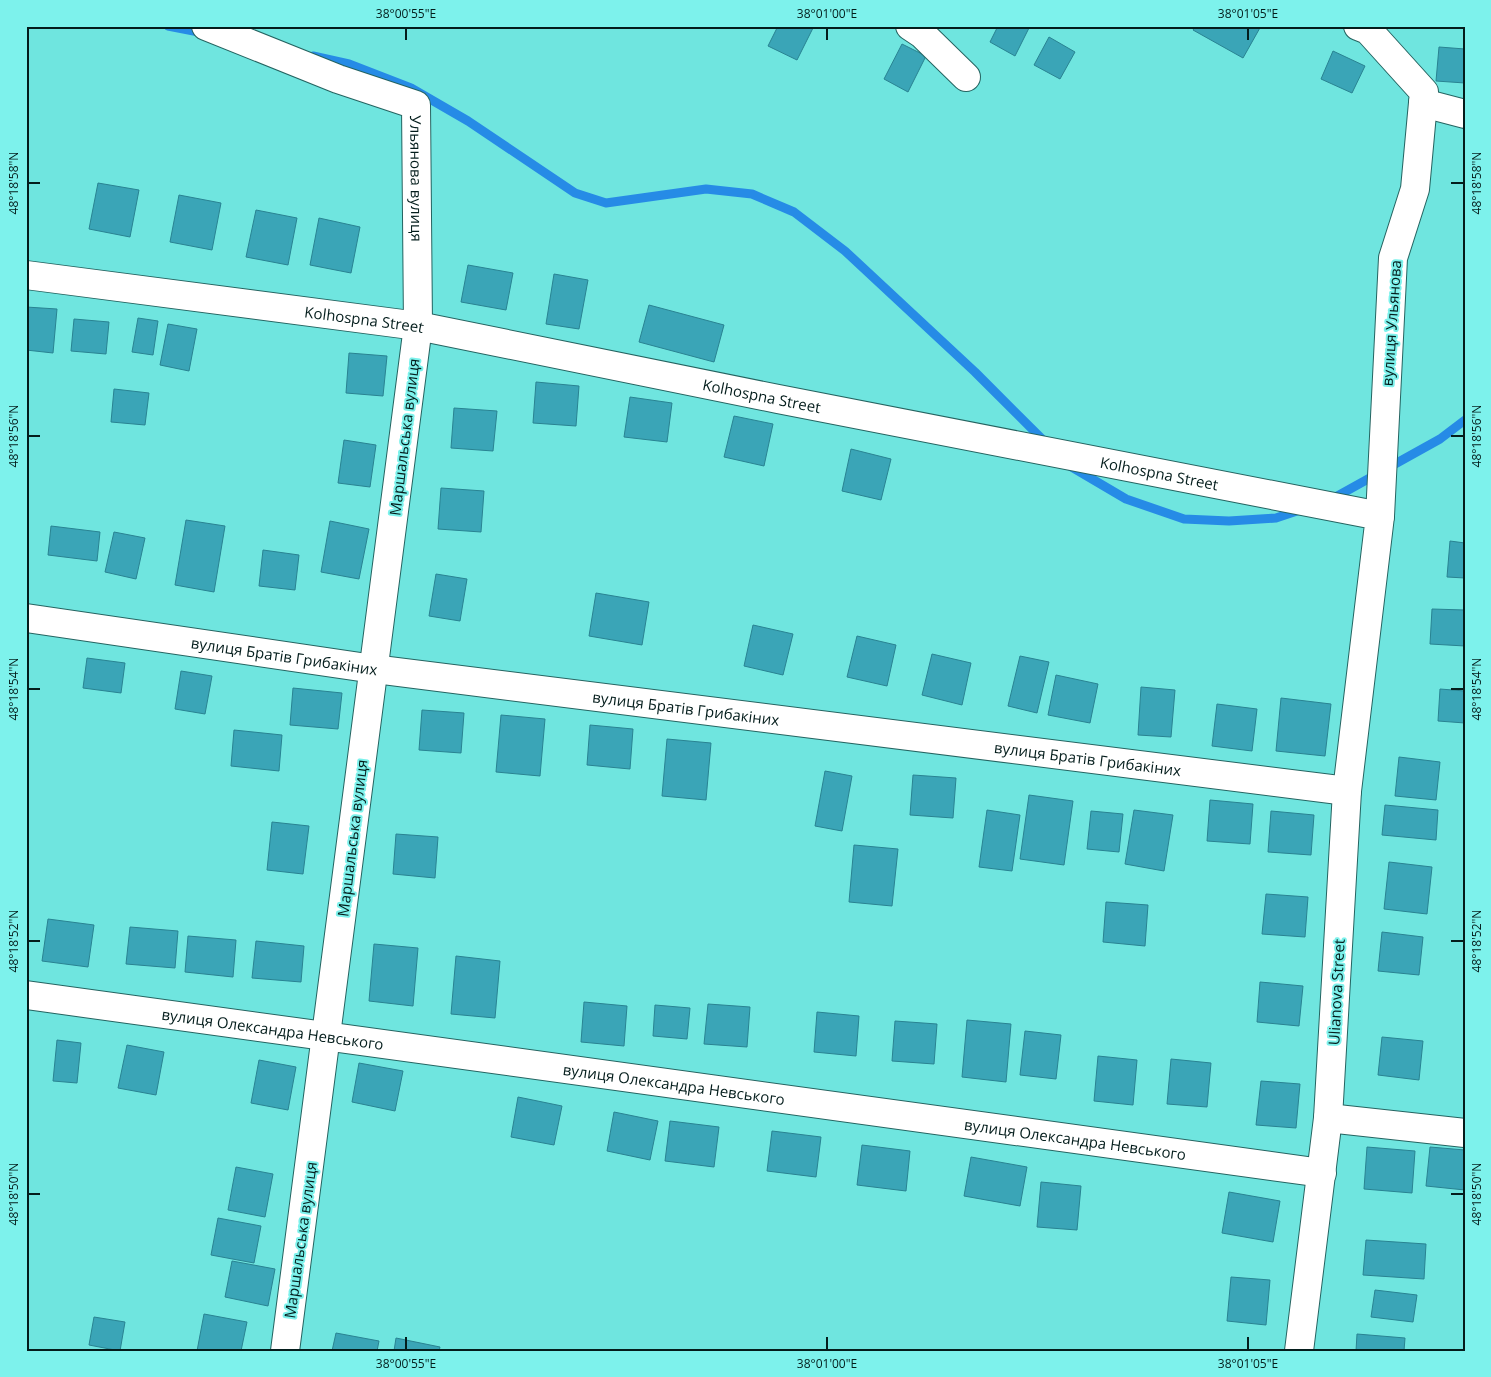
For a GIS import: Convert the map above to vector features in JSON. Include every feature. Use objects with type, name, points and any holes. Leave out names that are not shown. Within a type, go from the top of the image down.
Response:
[{"type":"street","name":"Ульянова вулиця","points":[[206,26],[338,79],[416,105],[418,326]]},
{"type":"street","points":[[910,26],[922,34],[966,77]]},
{"type":"street","points":[[1358,26],[1368,30],[1424,92],[1423,103],[1465,114]]},
{"type":"street","name":"вулиця Ульянова","points":[[1380,516],[1393,258],[1415,189],[1423,103]]},
{"type":"street","name":"Kolhospna Street","points":[[26,274],[418,326],[778,400],[1380,516]]},
{"type":"street","name":"Маршальська вулиця","points":[[286,1351],[418,326]]},
{"type":"street","name":"Ulianova Street","points":[[1299,1351],[1328,1118],[1347,791],[1380,516]]},
{"type":"street","name":"вулиця Братів Грибакіних","points":[[26,618],[374,669],[1347,791]]},
{"type":"street","name":"вулиця Олександра Невського","points":[[26,995],[1322,1173]]},
{"type":"street","points":[[1328,1118],[1465,1133]]},
{"type":"building","points":[[778,26],[814,26],[797,60],[768,46]]},
{"type":"building","points":[[998,26],[1030,26],[1015,56],[990,42]]},
{"type":"building","points":[[1196,26],[1261,26],[1243,58],[1193,30]]},
{"type":"building","points":[[1049,37],[1075,52],[1060,79],[1034,65]]},
{"type":"building","points":[[902,44],[926,56],[908,92],[884,79]]},
{"type":"building","points":[[1439,47],[1465,49],[1465,83],[1436,81]]},
{"type":"building","points":[[1333,51],[1365,66],[1352,93],[1321,79]]},
{"type":"building","points":[[98,183],[139,190],[130,237],[89,229]]},
{"type":"building","points":[[179,195],[221,203],[212,250],[170,242]]},
{"type":"building","points":[[256,210],[297,218],[288,265],[246,257]]},
{"type":"building","points":[[319,218],[360,227],[351,273],[310,265]]},
{"type":"building","points":[[468,265],[513,273],[506,310],[461,302]]},
{"type":"building","points":[[554,274],[588,280],[579,329],[546,324]]},
{"type":"building","points":[[649,305],[724,325],[714,362],[639,342]]},
{"type":"building","points":[[26,307],[57,309],[53,353],[26,350]]},
{"type":"building","points":[[138,318],[158,321],[153,355],[132,352]]},
{"type":"building","points":[[74,319],[109,322],[106,354],[71,351]]},
{"type":"building","points":[[168,324],[197,329],[189,371],[160,365]]},
{"type":"building","points":[[349,353],[387,356],[383,396],[346,393]]},
{"type":"building","points":[[536,382],[579,386],[576,426],[533,423]]},
{"type":"building","points":[[114,389],[149,393],[145,425],[111,422]]},
{"type":"building","points":[[630,397],[672,403],[667,442],[624,437]]},
{"type":"building","points":[[454,408],[497,411],[493,451],[451,448]]},
{"type":"building","points":[[734,416],[773,424],[764,466],[724,457]]},
{"type":"building","points":[[344,440],[376,445],[370,487],[338,483]]},
{"type":"building","points":[[851,449],[891,459],[881,500],[842,491]]},
{"type":"building","points":[[441,488],[484,491],[481,532],[438,529]]},
{"type":"building","points":[[186,520],[225,526],[214,592],[175,585]]},
{"type":"building","points":[[330,521],[369,529],[359,579],[321,572]]},
{"type":"building","points":[[51,526],[100,532],[97,561],[48,555]]},
{"type":"building","points":[[114,532],[145,538],[136,579],[105,572]]},
{"type":"building","points":[[1450,541],[1465,543],[1465,578],[1447,577]]},
{"type":"building","points":[[263,550],[299,555],[295,590],[259,586]]},
{"type":"building","points":[[436,574],[467,579],[460,621],[429,616]]},
{"type":"building","points":[[596,593],[649,602],[642,645],[589,636]]},
{"type":"building","points":[[1432,609],[1465,610],[1465,646],[1430,644]]},
{"type":"building","points":[[753,625],[793,634],[783,675],[744,666]]},
{"type":"building","points":[[857,636],[896,645],[887,686],[847,677]]},
{"type":"building","points":[[932,654],[971,663],[962,705],[922,695]]},
{"type":"building","points":[[1020,656],[1049,662],[1037,713],[1008,706]]},
{"type":"building","points":[[87,658],[125,663],[121,693],[83,688]]},
{"type":"building","points":[[181,671],[212,676],[205,714],[175,709]]},
{"type":"building","points":[[1056,675],[1098,684],[1090,723],[1048,715]]},
{"type":"building","points":[[1141,687],[1175,690],[1171,737],[1138,735]]},
{"type":"building","points":[[293,688],[342,693],[338,729],[290,725]]},
{"type":"building","points":[[1440,689],[1465,691],[1465,723],[1438,721]]},
{"type":"building","points":[[1281,698],[1331,704],[1325,756],[1276,751]]},
{"type":"building","points":[[1217,704],[1257,709],[1252,751],[1212,746]]},
{"type":"building","points":[[422,710],[464,713],[461,753],[419,750]]},
{"type":"building","points":[[501,715],[545,719],[540,776],[496,772]]},
{"type":"building","points":[[590,725],[633,729],[630,769],[587,765]]},
{"type":"building","points":[[234,730],[282,735],[279,771],[231,766]]},
{"type":"building","points":[[667,739],[711,743],[706,800],[662,796]]},
{"type":"building","points":[[1399,757],[1440,762],[1436,800],[1395,796]]},
{"type":"building","points":[[825,771],[852,776],[842,831],[815,826]]},
{"type":"building","points":[[913,775],[956,778],[953,818],[910,815]]},
{"type":"building","points":[[1029,795],[1073,801],[1064,865],[1020,859]]},
{"type":"building","points":[[1210,800],[1253,804],[1250,844],[1207,841]]},
{"type":"building","points":[[1385,805],[1438,810],[1436,840],[1382,835]]},
{"type":"building","points":[[987,810],[1020,815],[1012,871],[979,867]]},
{"type":"building","points":[[1134,810],[1173,815],[1164,871],[1125,864]]},
{"type":"building","points":[[1091,811],[1123,814],[1119,852],[1087,849]]},
{"type":"building","points":[[1271,811],[1314,815],[1311,855],[1268,852]]},
{"type":"building","points":[[272,822],[309,826],[303,874],[267,870]]},
{"type":"building","points":[[396,834],[438,837],[435,878],[393,874]]},
{"type":"building","points":[[854,845],[898,849],[892,906],[849,902]]},
{"type":"building","points":[[1389,862],[1432,867],[1427,914],[1384,909]]},
{"type":"building","points":[[1266,894],[1308,897],[1305,937],[1262,934]]},
{"type":"building","points":[[1106,902],[1148,905],[1145,946],[1103,942]]},
{"type":"building","points":[[48,919],[94,925],[88,967],[42,961]]},
{"type":"building","points":[[130,927],[178,931],[175,968],[126,964]]},
{"type":"building","points":[[1382,932],[1423,937],[1419,975],[1378,971]]},
{"type":"building","points":[[188,936],[236,940],[233,977],[185,972]]},
{"type":"building","points":[[256,941],[304,946],[301,982],[252,978]]},
{"type":"building","points":[[374,944],[418,948],[413,1006],[369,1001]]},
{"type":"building","points":[[456,956],[500,961],[495,1018],[451,1014]]},
{"type":"building","points":[[1260,982],[1303,986],[1299,1026],[1257,1022]]},
{"type":"building","points":[[584,1002],[627,1006],[624,1046],[581,1042]]},
{"type":"building","points":[[708,1004],[750,1007],[747,1047],[704,1044]]},
{"type":"building","points":[[655,1005],[690,1008],[687,1039],[653,1036]]},
{"type":"building","points":[[817,1012],[859,1016],[856,1056],[814,1052]]},
{"type":"building","points":[[967,1020],[1011,1024],[1006,1082],[962,1077]]},
{"type":"building","points":[[895,1021],[937,1024],[934,1064],[892,1061]]},
{"type":"building","points":[[1025,1031],[1061,1035],[1056,1079],[1020,1075]]},
{"type":"building","points":[[1382,1037],[1423,1041],[1419,1080],[1378,1075]]},
{"type":"building","points":[[57,1040],[81,1043],[77,1083],[53,1081]]},
{"type":"building","points":[[127,1045],[164,1052],[156,1095],[118,1088]]},
{"type":"building","points":[[1098,1056],[1137,1060],[1133,1105],[1094,1101]]},
{"type":"building","points":[[1171,1059],[1211,1063],[1207,1107],[1167,1104]]},
{"type":"building","points":[[259,1060],[296,1067],[288,1110],[251,1103]]},
{"type":"building","points":[[359,1063],[403,1071],[395,1111],[352,1102]]},
{"type":"building","points":[[1261,1081],[1300,1084],[1296,1128],[1256,1125]]},
{"type":"building","points":[[518,1097],[562,1106],[554,1145],[511,1137]]},
{"type":"building","points":[[614,1112],[658,1121],[650,1160],[607,1151]]},
{"type":"building","points":[[670,1121],[719,1127],[714,1167],[665,1161]]},
{"type":"building","points":[[772,1131],[821,1137],[816,1177],[767,1171]]},
{"type":"building","points":[[862,1145],[910,1151],[906,1191],[857,1185]]},
{"type":"building","points":[[1367,1147],[1415,1151],[1412,1193],[1364,1189]]},
{"type":"building","points":[[1430,1147],[1465,1150],[1465,1190],[1426,1186]]},
{"type":"building","points":[[971,1157],[1027,1167],[1020,1206],[964,1196]]},
{"type":"building","points":[[236,1167],[273,1174],[265,1217],[228,1210]]},
{"type":"building","points":[[1041,1182],[1081,1186],[1077,1230],[1037,1227]]},
{"type":"building","points":[[1229,1192],[1280,1201],[1273,1242],[1222,1233]]},
{"type":"building","points":[[218,1218],[261,1226],[254,1263],[211,1255]]},
{"type":"building","points":[[1366,1240],[1426,1244],[1424,1279],[1363,1275]]},
{"type":"building","points":[[232,1261],[275,1269],[268,1306],[225,1297]]},
{"type":"building","points":[[1231,1277],[1270,1280],[1266,1325],[1227,1321]]},
{"type":"building","points":[[1375,1290],[1417,1295],[1413,1322],[1371,1317]]},
{"type":"building","points":[[204,1314],[247,1322],[241,1351],[197,1351]]},
{"type":"building","points":[[94,1317],[125,1322],[120,1351],[89,1345]]},
{"type":"building","points":[[336,1333],[379,1341],[377,1351],[332,1351]]},
{"type":"building","points":[[1357,1334],[1405,1338],[1404,1351],[1356,1351]]},
{"type":"building","points":[[396,1338],[440,1347],[439,1351],[394,1351]]},
{"type":"waterway","points":[[168,26],[204,33]]},
{"type":"waterway","points":[[313,56],[349,64],[411,88],[468,121],[575,193],[606,203],[706,189],[752,194],[794,212],[845,251],[975,372],[1046,443]]},
{"type":"waterway","points":[[1332,499],[1440,439],[1465,420]]},
{"type":"waterway","points":[[1070,466],[1126,499],[1184,519],[1229,521],[1276,518],[1303,509]]}]
